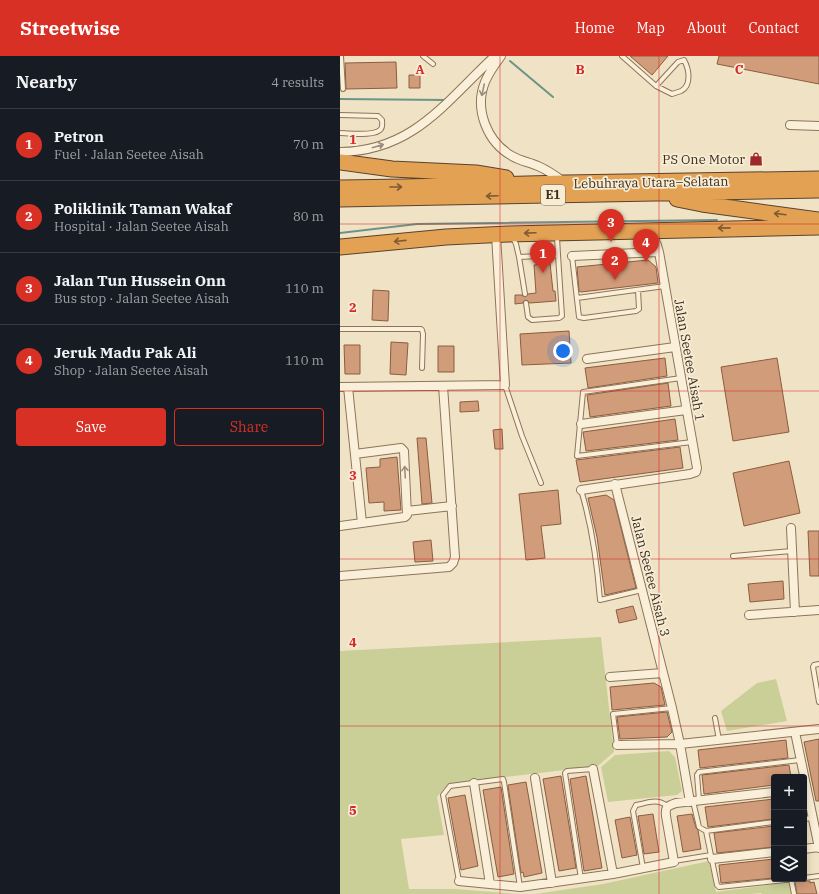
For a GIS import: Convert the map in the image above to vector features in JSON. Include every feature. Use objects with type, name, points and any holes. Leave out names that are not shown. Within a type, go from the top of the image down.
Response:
[{"type":"highway","points":[[340,162],[392,169],[488,174],[522,183]]},
{"type":"highway","name":"Lebuhraya Utara–Selatan","points":[[342,193],[522,183],[819,179]]},
{"type":"highway","name":"Lebuhraya Utara–Selatan","points":[[342,193],[657,193],[819,190]]},
{"type":"highway","points":[[657,193],[679,200],[702,204],[819,220]]},
{"type":"highway","points":[[340,247],[446,237],[502,234],[674,229],[819,227]]},
{"type":"street","points":[[340,152],[376,147],[396,140],[414,130],[441,110],[495,56]]},
{"type":"street","points":[[502,56],[488,75],[482,91],[481,104],[483,118],[488,131],[497,143],[507,152],[520,160],[540,167],[565,182]]},
{"type":"street","points":[[790,125],[819,126]]},
{"type":"street","name":"Jalan Seetee Aisah 1","points":[[659,252],[660,240],[662,236],[674,229]]},
{"type":"street","name":"Jalan Seetee Aisah 1","points":[[615,484],[690,474],[696,472],[697,468],[659,252],[652,236],[643,230]]},
{"type":"street","points":[[362,523],[355,454],[344,387],[505,385],[502,234]]},
{"type":"street","points":[[572,256],[659,252]]},
{"type":"street","points":[[586,359],[675,347]]},
{"type":"street","points":[[340,576],[449,567],[453,564],[455,557],[443,386]]},
{"type":"street","points":[[581,424],[686,410]]},
{"type":"street","points":[[340,526],[407,516],[404,450],[402,448],[355,454]]},
{"type":"street","points":[[581,490],[615,484]]},
{"type":"street","name":"Jalan Seetee Aisah 3","points":[[615,484],[694,801]]},
{"type":"street","points":[[407,510],[452,506]]},
{"type":"street","points":[[791,528],[795,612]]},
{"type":"street","points":[[749,615],[819,610]]},
{"type":"street","points":[[610,677],[663,672]]},
{"type":"street","points":[[617,745],[680,744],[819,729]]},
{"type":"street","points":[[795,732],[803,774]]},
{"type":"street","points":[[593,769],[613,874]]},
{"type":"street","points":[[535,778],[552,883]]},
{"type":"street","points":[[474,783],[490,884]]},
{"type":"street","points":[[459,881],[520,887],[613,874],[674,862],[665,809],[667,806],[676,803],[771,792]]},
{"type":"street","points":[[807,796],[819,848],[807,849]]},
{"type":"street","points":[[712,857],[771,852]]},
{"type":"lane","points":[[341,56],[343,89]]},
{"type":"lane","points":[[423,56],[433,64]]},
{"type":"lane","points":[[622,56],[656,86],[672,94],[683,90],[688,81],[689,68],[684,60],[678,62],[656,86]]},
{"type":"lane","points":[[340,115],[378,116],[382,120],[382,127],[380,131],[373,134],[340,133]]},
{"type":"lane","points":[[526,303],[528,317],[532,320],[559,318],[562,316],[557,232]]},
{"type":"lane","points":[[502,234],[516,244],[525,294]]},
{"type":"lane","points":[[519,257],[558,255]]},
{"type":"lane","points":[[572,256],[579,317],[584,318],[636,311],[639,308],[638,290]]},
{"type":"lane","points":[[577,298],[665,286]]},
{"type":"lane","points":[[340,329],[421,329],[423,334],[422,368]]},
{"type":"lane","points":[[681,378],[583,392],[577,456],[692,442]]},
{"type":"lane","points":[[505,385],[522,436],[541,483]]},
{"type":"lane","points":[[581,490],[590,519],[596,556],[600,600],[642,590]]},
{"type":"lane","points":[[733,556],[792,551]]},
{"type":"lane","points":[[819,664],[813,667],[819,702]]},
{"type":"lane","points":[[617,745],[614,714],[672,708]]},
{"type":"lane","points":[[715,718],[719,740]]},
{"type":"lane","points":[[771,822],[706,830],[699,827],[694,801],[697,775],[699,772],[801,760]]},
{"type":"lane","points":[[581,879],[565,773],[567,771],[593,769]]},
{"type":"lane","points":[[459,881],[443,795],[450,786],[502,779],[504,782],[520,887]]},
{"type":"lane","points":[[643,868],[633,811],[636,805],[657,801],[662,802],[667,806]]},
{"type":"lane","points":[[807,819],[813,818]]},
{"type":"lane","points":[[706,830],[718,887],[771,882]]},
{"type":"lane","points":[[674,862],[712,857]]},
{"type":"lane","points":[[807,878],[819,876]]},
{"type":"lane","points":[[791,882],[794,894]]},
{"type":"green space","points":[[601,637],[614,752],[598,766],[448,784],[437,797],[444,835],[401,839],[409,889],[455,889],[518,894],[340,894],[340,651]]},
{"type":"green space","points":[[776,679],[787,721],[727,731],[721,711],[757,683]]},
{"type":"green space","points":[[669,751],[675,757],[682,791],[677,795],[608,802],[601,767],[615,755]]},
{"type":"green space","points":[[709,861],[716,892],[789,882],[791,894],[535,894],[603,884]]},
{"type":"building","points":[[630,56],[668,56],[652,75]]},
{"type":"building","points":[[719,56],[819,56],[819,84],[717,64]]},
{"type":"building","points":[[396,62],[397,88],[346,89],[345,63]]},
{"type":"building","points":[[409,75],[420,75],[420,88],[409,88]]},
{"type":"building","points":[[648,260],[656,267],[658,283],[579,291],[577,267]]},
{"type":"building","points":[[550,263],[553,291],[555,291],[556,301],[530,303],[526,300],[523,303],[515,304],[515,295],[522,295],[525,297],[528,294],[536,293],[534,265]]},
{"type":"building","points":[[373,290],[389,291],[388,321],[372,320]]},
{"type":"building","points":[[569,331],[571,363],[522,365],[520,334]]},
{"type":"building","points":[[391,342],[408,343],[406,375],[390,374]]},
{"type":"building","points":[[344,345],[360,345],[360,374],[345,374]]},
{"type":"building","points":[[438,346],[454,346],[454,372],[438,372]]},
{"type":"building","points":[[665,358],[667,376],[588,388],[585,368]]},
{"type":"building","points":[[777,358],[789,432],[733,441],[721,367]]},
{"type":"building","points":[[668,383],[671,406],[590,417],[587,395]]},
{"type":"building","points":[[478,401],[479,411],[460,412],[460,402]]},
{"type":"building","points":[[675,419],[678,440],[586,451],[583,432]]},
{"type":"building","points":[[502,429],[503,449],[495,449],[493,430]]},
{"type":"building","points":[[417,438],[426,438],[432,503],[422,504]]},
{"type":"building","points":[[680,447],[683,468],[580,482],[576,460]]},
{"type":"building","points":[[397,457],[401,510],[384,511],[384,502],[369,503],[366,468],[380,467],[380,459]]},
{"type":"building","points":[[789,461],[800,513],[744,526],[733,473]]},
{"type":"building","points":[[558,490],[561,524],[541,526],[545,558],[526,560],[519,494]]},
{"type":"building","points":[[606,495],[614,500],[636,588],[605,595],[597,537],[588,498]]},
{"type":"building","points":[[808,531],[819,531],[819,576],[810,576]]},
{"type":"building","points":[[431,540],[433,561],[415,562],[413,542]]},
{"type":"building","points":[[783,581],[784,599],[750,602],[748,584]]},
{"type":"building","points":[[633,606],[637,619],[619,623],[616,610]]},
{"type":"building","points":[[654,683],[661,687],[665,705],[612,710],[610,687]]},
{"type":"building","points":[[667,712],[672,732],[667,737],[620,739],[617,717]]},
{"type":"building","points":[[819,739],[819,801],[816,801],[804,742]]},
{"type":"building","points":[[786,740],[788,758],[700,768],[698,750]]},
{"type":"building","points":[[789,765],[790,774],[771,774],[771,785],[704,794],[702,775]]},
{"type":"building","points":[[561,776],[576,868],[559,871],[543,779]]},
{"type":"building","points":[[586,776],[602,868],[584,871],[570,779]]},
{"type":"building","points":[[526,782],[542,873],[524,877],[523,872],[521,873],[508,785]]},
{"type":"building","points":[[501,787],[514,874],[498,877],[483,790]]},
{"type":"building","points":[[465,795],[478,866],[461,870],[448,798]]},
{"type":"building","points":[[771,799],[771,819],[708,827],[705,807]]},
{"type":"building","points":[[653,814],[659,852],[644,854],[638,816]]},
{"type":"building","points":[[692,814],[698,830],[701,849],[683,852],[677,816]]},
{"type":"building","points":[[630,817],[637,855],[622,858],[615,820]]},
{"type":"building","points":[[771,826],[771,847],[717,853],[714,833]]},
{"type":"building","points":[[771,859],[771,878],[721,883],[719,865]]},
{"type":"building","points":[[795,882],[814,882],[817,894],[797,894]]},
{"type":"waterway","points":[[477,68],[489,56]]},
{"type":"waterway","points":[[510,61],[553,97]]},
{"type":"waterway","points":[[340,99],[446,100]]},
{"type":"waterway","points":[[340,233],[417,224],[717,220]]},
{"type":"place","name":"PS One Motor","points":[[756,159]]},
{"type":"place","name":"Jalan Tun Hussein Onn","points":[[611,242]]},
{"type":"place","name":"Jeruk Madu Pak Ali","points":[[646,262]]},
{"type":"place","name":"Petron","points":[[543,273]]},
{"type":"place","name":"Poliklinik Taman Wakaf","points":[[615,280]]}]
